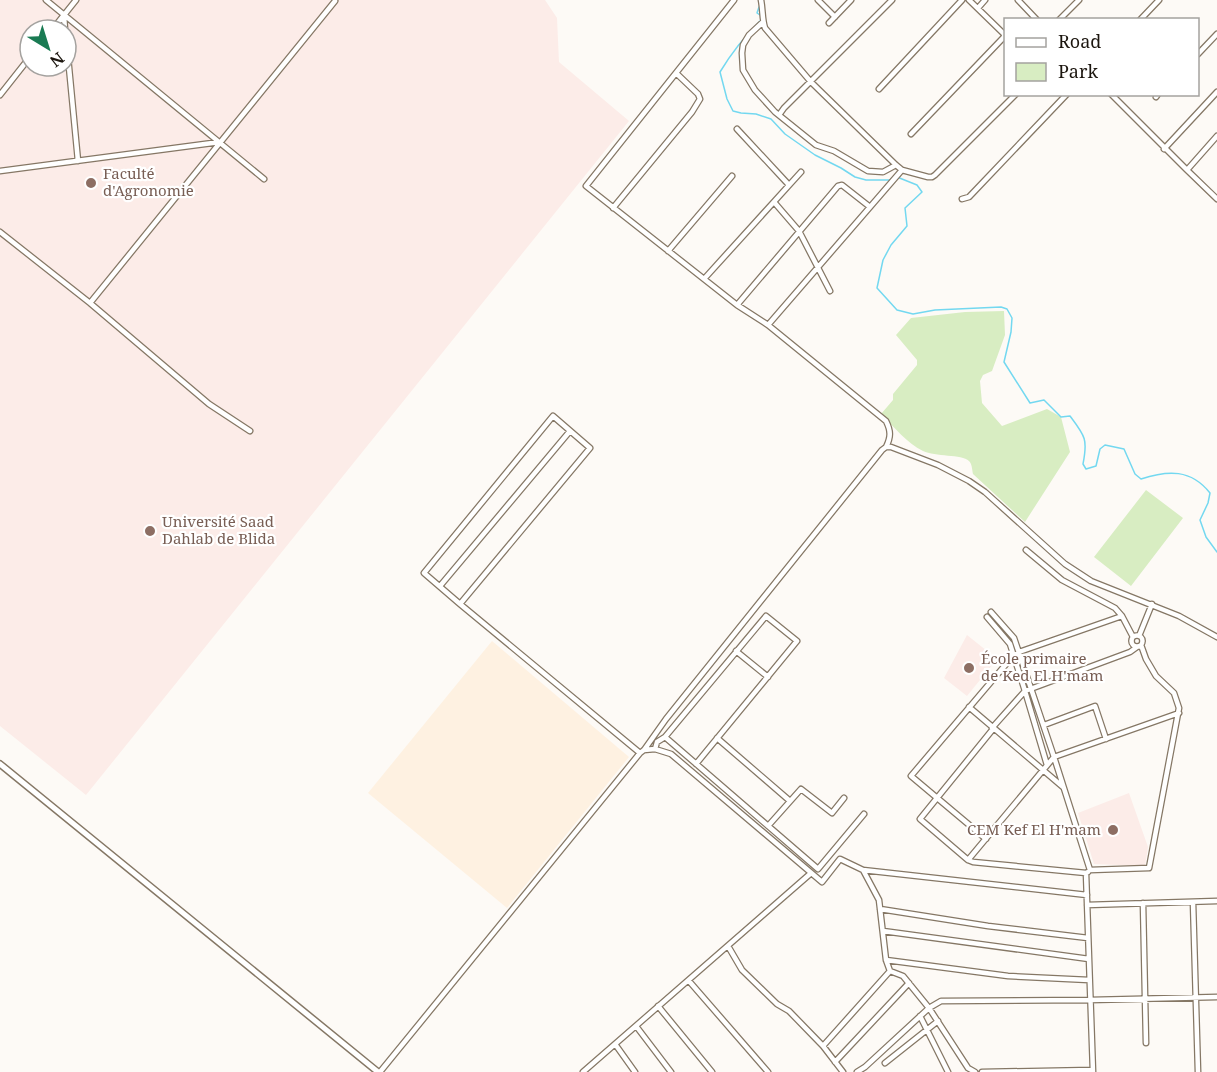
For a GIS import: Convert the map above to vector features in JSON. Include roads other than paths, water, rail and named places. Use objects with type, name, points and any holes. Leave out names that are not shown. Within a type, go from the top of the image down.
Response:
[{"type":"street","points":[[46,0],[264,179]]},
{"type":"street","points":[[62,18],[76,0]]},
{"type":"street","points":[[0,764],[379,1072],[642,752],[655,740],[681,700],[886,447],[890,438],[890,430],[886,421],[768,325],[737,305],[586,186],[734,0]]},
{"type":"street","points":[[761,0],[765,28],[811,82],[902,170],[932,177],[1014,96]]},
{"type":"street","points":[[818,0],[835,17]]},
{"type":"street","points":[[829,23],[851,0]]},
{"type":"street","points":[[779,115],[892,0]]},
{"type":"street","points":[[879,89],[962,0]]},
{"type":"street","points":[[969,0],[1004,34]]},
{"type":"street","points":[[978,8],[985,0]]},
{"type":"street","points":[[1018,0],[1035,18]]},
{"type":"street","points":[[1061,18],[1079,0]]},
{"type":"street","points":[[1142,18],[1159,0]]},
{"type":"street","points":[[90,303],[335,1]]},
{"type":"street","points":[[763,22],[749,35],[743,45],[742,53],[742,70],[755,90],[779,115],[816,145],[834,151],[868,171],[883,172],[896,165]]},
{"type":"street","points":[[1199,52],[1217,34]]},
{"type":"street","points":[[911,134],[1004,36]]},
{"type":"street","points":[[0,95],[18,72]]},
{"type":"street","points":[[614,208],[700,99],[699,93],[676,73]]},
{"type":"street","points":[[70,78],[78,161]]},
{"type":"street","points":[[1164,149],[1217,92]]},
{"type":"street","points":[[962,199],[969,197],[1065,96]]},
{"type":"street","points":[[1112,96],[1217,199]]},
{"type":"street","points":[[737,129],[789,185]]},
{"type":"street","points":[[1187,170],[1217,136]]},
{"type":"street","points":[[0,171],[220,142]]},
{"type":"street","points":[[768,325],[902,170]]},
{"type":"street","points":[[704,279],[801,172]]},
{"type":"street","points":[[668,251],[732,176]]},
{"type":"street","points":[[737,305],[840,185],[870,207]]},
{"type":"street","points":[[774,202],[799,231],[830,291]]},
{"type":"street","points":[[0,232],[90,303],[209,404],[250,430]]},
{"type":"street","points":[[460,604],[590,448],[553,416],[424,573],[460,604],[642,752]]},
{"type":"street","points":[[440,586],[570,431]]},
{"type":"street","points":[[886,447],[938,465],[969,481],[985,492],[1072,570],[1091,581],[1152,604],[1217,637]]},
{"type":"street","points":[[1026,550],[1062,580],[1114,608],[1122,616],[1133,638],[1132,644],[1139,646],[1156,676],[1174,693],[1179,704],[1179,713],[1149,868],[1088,872],[968,860],[920,819],[1025,691],[1130,652],[1139,646],[1143,640],[1139,636]]},
{"type":"street","points":[[1133,638],[1139,636],[1152,604]]},
{"type":"street","points":[[982,1072],[1093,1071],[1087,905],[1088,872],[1064,788],[1014,638],[991,612]]},
{"type":"street","points":[[655,740],[665,737],[766,616],[797,641],[696,764]]},
{"type":"street","points":[[986,839],[910,776],[1013,656],[1122,616]]},
{"type":"street","points":[[987,617],[1010,644],[1047,765]]},
{"type":"street","points":[[736,651],[768,676]]},
{"type":"street","points":[[1044,725],[1095,706],[1106,739]]},
{"type":"street","points":[[969,707],[1064,788]]},
{"type":"street","points":[[968,860],[1054,758],[1179,713]]},
{"type":"street","points":[[665,737],[818,869],[864,814]]},
{"type":"street","points":[[717,738],[790,801]]},
{"type":"street","points":[[655,740],[655,749]]},
{"type":"street","points":[[642,752],[655,749],[671,754],[822,882],[840,859],[863,870],[1087,895]]},
{"type":"street","points":[[768,826],[801,789],[832,813],[844,798]]},
{"type":"street","points":[[863,870],[879,900],[886,960],[890,971],[903,976],[909,983],[929,1008],[968,1068],[975,1072]]},
{"type":"street","points":[[584,1072],[810,874]]},
{"type":"street","points":[[1087,905],[1217,901]]},
{"type":"street","points":[[1193,902],[1198,1072]]},
{"type":"street","points":[[1143,903],[1146,1043]]},
{"type":"street","points":[[880,909],[988,926],[1088,938]]},
{"type":"street","points":[[883,931],[1089,959]]},
{"type":"street","points":[[728,946],[742,970],[777,1004],[789,1011],[823,1046],[843,1072]]},
{"type":"street","points":[[886,960],[1008,976],[1089,980]]},
{"type":"street","points":[[823,1046],[890,971]]},
{"type":"street","points":[[688,981],[768,1072]]},
{"type":"street","points":[[835,1062],[909,983]]},
{"type":"street","points":[[857,1072],[929,1008],[941,1001],[1217,997]]},
{"type":"street","points":[[658,1006],[712,1072]]},
{"type":"street","points":[[920,1016],[948,1072]]},
{"type":"street","points":[[885,1063],[938,1021]]},
{"type":"street","points":[[636,1026],[671,1072]]},
{"type":"street","points":[[615,1044],[635,1072]]},
{"type":"waterway","points":[[759,7],[757,13],[760,15]]},
{"type":"waterway","points":[[761,20],[739,44],[720,72],[727,99],[733,111],[756,114],[771,119],[785,134],[815,155],[855,177],[866,180],[890,180],[893,177]]},
{"type":"waterway","points":[[897,177],[917,185],[922,192],[905,208],[907,226],[891,245],[883,260],[877,288],[897,310],[913,314],[935,310],[1001,307],[1007,309],[1012,318],[1004,362],[1030,403],[1044,400],[1061,417],[1070,416],[1084,438],[1083,464],[1086,469],[1096,466],[1100,449],[1105,445],[1124,449],[1135,474],[1141,479],[1170,473],[1195,479],[1210,493],[1200,520],[1206,537],[1217,552]]},
{"type":"place","name":"Faculté d'Agronomie","points":[[91,183]]},
{"type":"place","name":"Université Saad Dahlab de Blida","points":[[150,531]]},
{"type":"place","name":"École primaire de Ked El H'mam","points":[[969,668]]},
{"type":"place","name":"CEM Kef El H'mam","points":[[1113,830]]}]
